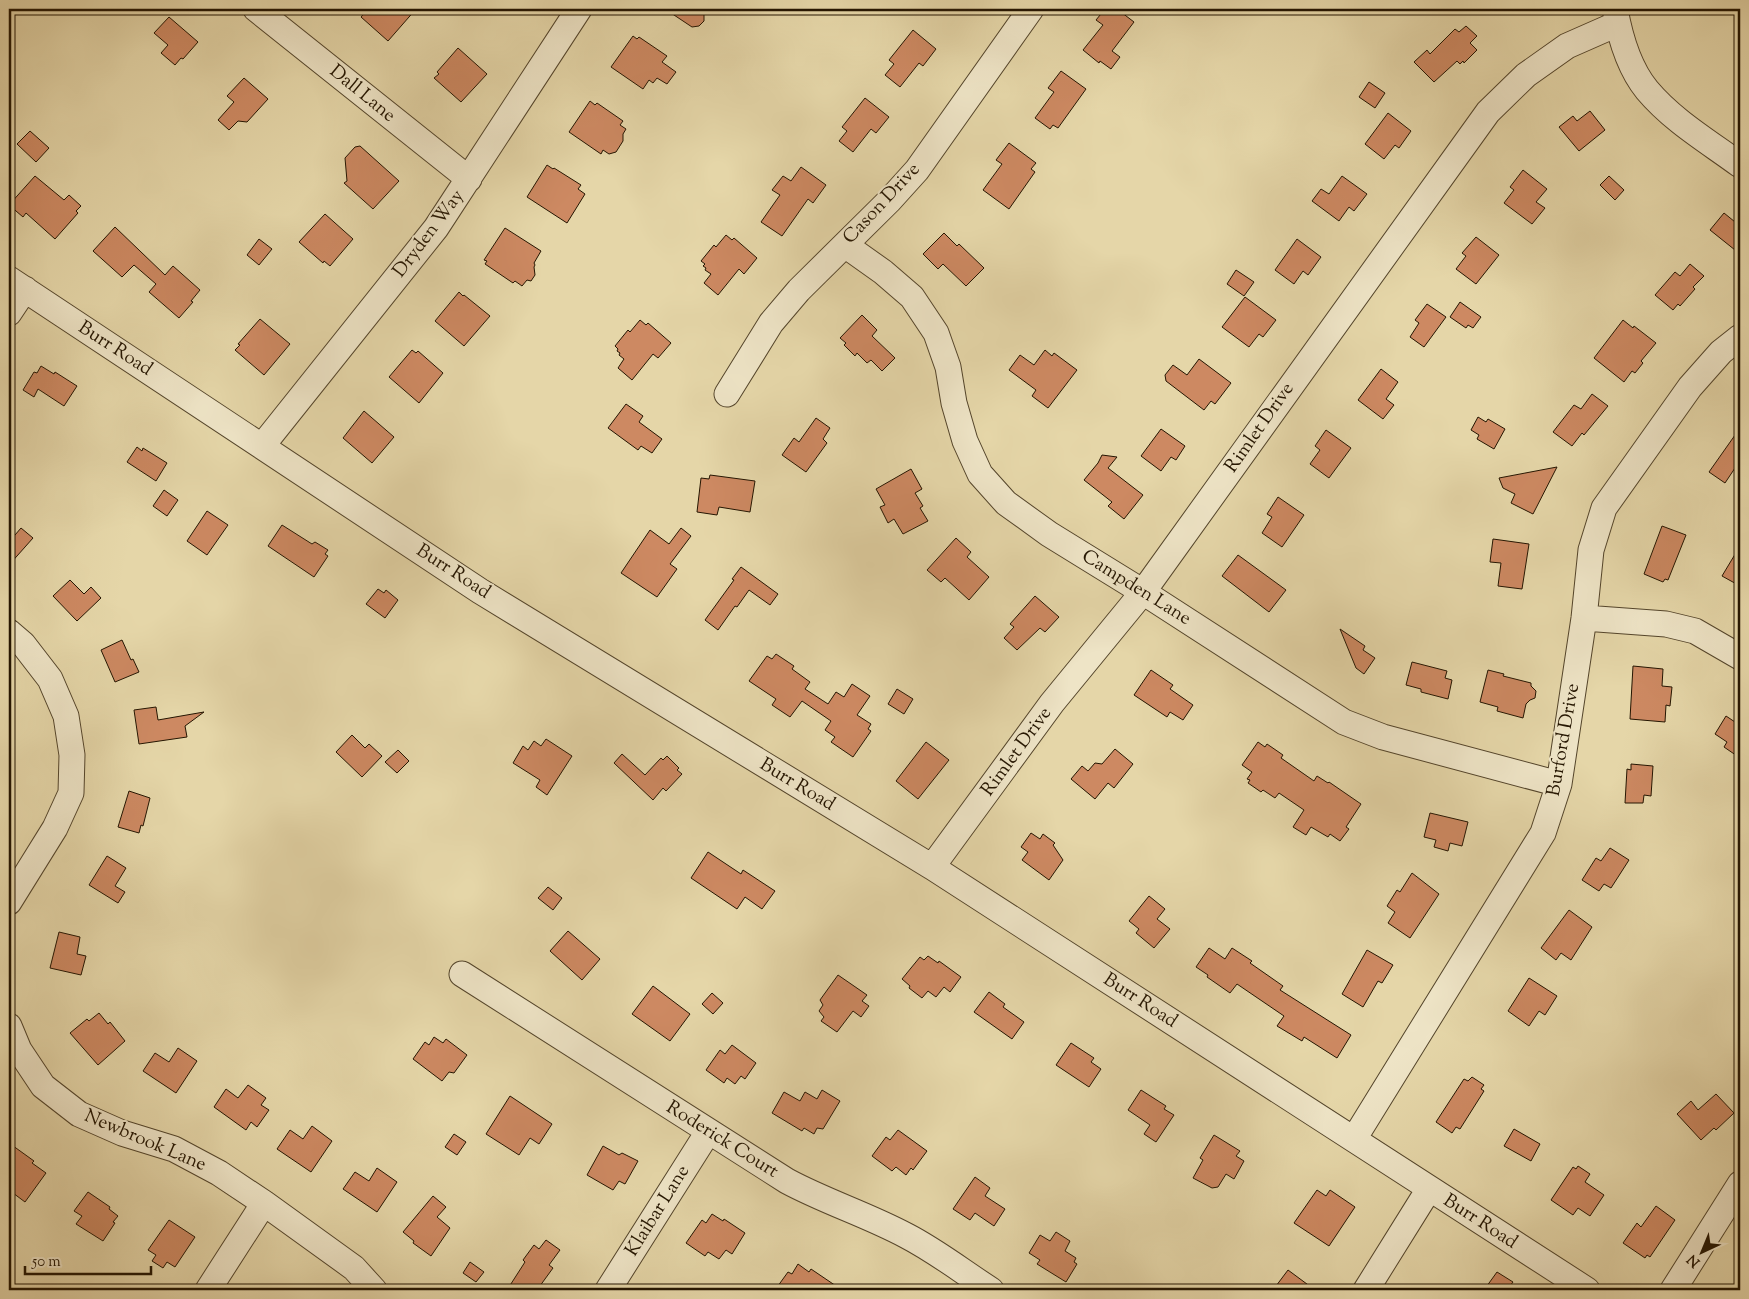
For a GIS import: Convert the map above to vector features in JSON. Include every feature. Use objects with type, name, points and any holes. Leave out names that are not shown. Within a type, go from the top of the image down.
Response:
[{"type":"street","name":"Dall Lane","points":[[256,9],[469,179]]},
{"type":"street","name":"Dryden Way","points":[[262,446],[436,228],[579,9]]},
{"type":"street","name":"Cason Drive","points":[[727,394],[771,323],[799,290],[889,201],[917,170],[1031,9]]},
{"type":"street","points":[[1616,16],[1629,61],[1647,90],[1673,116],[1740,166]]},
{"type":"street","name":"Rimlet Drive","points":[[932,867],[1052,703],[1143,592],[1488,112],[1526,75],[1567,46],[1616,16]]},
{"type":"street","name":"Campden Lane","points":[[845,244],[883,272],[912,297],[936,333],[948,367],[954,403],[965,441],[980,474],[1006,503],[1049,534],[1143,592],[1344,722],[1383,738],[1559,784]]},
{"type":"street","points":[[9,313],[17,284]]},
{"type":"street","name":"Burr Road","points":[[17,284],[480,591],[932,867],[1354,1139],[1429,1190],[1587,1290]]},
{"type":"street","name":"Burford Drive","points":[[1354,1139],[1543,833],[1559,784],[1584,618],[1591,550],[1604,508],[1690,387],[1721,352],[1740,337]]},
{"type":"street","points":[[1584,618],[1666,624],[1695,631],[1740,657]]},
{"type":"street","points":[[9,632],[23,644],[50,679],[66,716],[72,754],[71,793],[55,828],[9,902]]},
{"type":"street","name":"Roderick Court","points":[[462,974],[708,1132],[812,1195],[855,1211],[908,1236],[991,1290]]},
{"type":"street","name":"Newbrook Lane","points":[[9,1026],[19,1050],[43,1086],[79,1114],[122,1133],[174,1149],[219,1174],[264,1203],[354,1268],[374,1290]]},
{"type":"street","name":"Klaibar Lane","points":[[608,1290],[708,1132]]},
{"type":"street","points":[[1673,1290],[1740,1184]]},
{"type":"street","points":[[1366,1290],[1429,1190]]},
{"type":"street","points":[[208,1290],[264,1203]]},
{"type":"building","points":[[368,9],[416,9],[388,41],[361,17]]},
{"type":"building","points":[[665,9],[700,9],[704,12],[704,21],[699,26],[692,27]]},
{"type":"building","points":[[1105,9],[1117,9],[1134,22],[1112,51],[1120,57],[1111,69],[1100,61],[1099,63],[1083,50],[1103,25],[1096,20]]},
{"type":"building","points":[[169,17],[198,42],[175,65],[161,53],[168,45],[154,33]]},
{"type":"building","points":[[1466,26],[1477,36],[1470,43],[1477,50],[1464,63],[1463,61],[1460,64],[1457,61],[1434,82],[1414,62],[1427,50],[1430,54],[1455,29],[1459,32]]},
{"type":"building","points":[[913,30],[936,49],[923,66],[919,63],[900,87],[885,75],[894,64],[889,60]]},
{"type":"building","points":[[633,36],[637,39],[639,37],[667,56],[662,62],[676,72],[667,84],[657,78],[653,83],[649,80],[643,89],[611,67]]},
{"type":"building","points":[[458,48],[487,74],[461,102],[434,78]]},
{"type":"building","points":[[1061,71],[1086,89],[1058,128],[1053,125],[1050,129],[1035,118],[1054,92],[1048,88]]},
{"type":"building","points":[[244,78],[268,99],[247,122],[238,121],[229,130],[218,120],[234,102],[227,96]]},
{"type":"building","points":[[1369,82],[1385,93],[1375,108],[1359,97]]},
{"type":"building","points":[[865,98],[889,117],[876,133],[871,129],[853,152],[839,141],[847,131],[842,127]]},
{"type":"building","points":[[590,101],[595,105],[597,103],[623,121],[620,125],[626,129],[623,134],[623,141],[616,152],[609,154],[603,150],[601,154],[569,132]]},
{"type":"building","points":[[1590,111],[1605,130],[1579,151],[1559,127],[1573,116],[1577,121]]},
{"type":"building","points":[[1388,113],[1411,131],[1399,148],[1395,145],[1384,159],[1365,144]]},
{"type":"building","points":[[30,131],[49,148],[36,162],[17,144]]},
{"type":"building","points":[[1009,143],[1036,163],[1031,169],[1035,172],[1009,209],[983,190],[1002,164],[996,160]]},
{"type":"building","points":[[360,146],[399,181],[373,209],[344,183],[347,181],[345,158],[355,147]]},
{"type":"building","points":[[547,165],[581,185],[578,189],[585,194],[567,223],[527,197]]},
{"type":"building","points":[[801,167],[826,185],[813,203],[808,199],[782,236],[761,222],[780,195],[772,190],[783,176],[791,181]]},
{"type":"building","points":[[1523,170],[1547,189],[1536,202],[1545,208],[1532,224],[1504,203],[1514,190],[1510,187]]},
{"type":"building","points":[[35,176],[64,200],[69,195],[81,206],[76,211],[78,213],[55,239],[26,213],[23,217],[9,205]]},
{"type":"building","points":[[1342,176],[1367,194],[1354,211],[1349,207],[1339,221],[1312,201],[1321,189],[1329,194]]},
{"type":"building","points":[[1609,176],[1624,190],[1615,200],[1600,185]]},
{"type":"building","points":[[1724,213],[1740,226],[1740,254],[1710,230]]},
{"type":"building","points":[[325,214],[353,239],[330,266],[324,261],[323,263],[299,242]]},
{"type":"building","points":[[115,227],[165,275],[173,266],[200,290],[191,301],[193,302],[179,318],[149,292],[156,284],[134,265],[122,277],[93,251]]},
{"type":"building","points":[[505,228],[541,251],[534,263],[535,275],[531,281],[527,280],[522,286],[515,281],[513,283],[485,264],[487,261],[484,260]]},
{"type":"building","points":[[944,233],[957,246],[959,244],[984,268],[966,286],[943,264],[938,269],[923,254]]},
{"type":"building","points":[[726,235],[732,240],[734,238],[757,258],[744,274],[739,269],[718,295],[704,283],[711,274],[705,270],[706,268],[703,266],[705,264],[701,261],[714,245],[716,247]]},
{"type":"building","points":[[1476,237],[1499,255],[1476,284],[1456,269],[1466,256],[1462,253]]},
{"type":"building","points":[[259,239],[272,249],[259,265],[247,255]]},
{"type":"building","points":[[1297,239],[1321,257],[1308,275],[1303,271],[1294,284],[1275,270]]},
{"type":"building","points":[[1690,264],[1704,276],[1693,287],[1695,289],[1680,306],[1678,304],[1673,310],[1655,295],[1675,272],[1680,276]]},
{"type":"building","points":[[1236,270],[1254,282],[1244,296],[1227,284]]},
{"type":"building","points":[[459,292],[490,316],[464,346],[435,321]]},
{"type":"building","points":[[1245,297],[1276,320],[1263,337],[1259,334],[1249,347],[1222,327]]},
{"type":"building","points":[[1460,302],[1481,317],[1473,328],[1468,325],[1466,328],[1450,317]]},
{"type":"building","points":[[1427,304],[1446,317],[1424,347],[1410,337],[1419,323],[1415,320]]},
{"type":"building","points":[[862,315],[877,330],[872,336],[895,358],[882,371],[871,360],[867,363],[857,353],[855,356],[840,338]]},
{"type":"building","points":[[260,319],[290,344],[264,375],[235,350]]},
{"type":"building","points":[[640,320],[646,325],[648,323],[671,343],[658,358],[653,354],[632,380],[618,368],[624,359],[619,355],[620,353],[615,346],[628,330],[630,332]]},
{"type":"building","points":[[1623,320],[1656,343],[1641,361],[1643,363],[1635,373],[1632,371],[1624,382],[1594,358]]},
{"type":"building","points":[[412,350],[416,353],[418,351],[443,373],[419,403],[389,377]]},
{"type":"building","points":[[1045,350],[1052,356],[1054,353],[1077,370],[1048,408],[1032,396],[1036,390],[1009,370],[1020,355],[1034,365]]},
{"type":"building","points":[[1199,359],[1231,383],[1215,404],[1211,401],[1204,410],[1166,381],[1165,375],[1173,365],[1187,375]]},
{"type":"building","points":[[41,366],[54,374],[55,372],[77,386],[64,406],[38,389],[34,397],[23,390],[34,372],[37,373]]},
{"type":"building","points":[[1381,369],[1398,382],[1386,399],[1394,405],[1383,419],[1358,400]]},
{"type":"building","points":[[1592,394],[1608,406],[1584,435],[1582,433],[1572,446],[1553,432],[1574,405],[1581,409]]},
{"type":"building","points":[[626,404],[643,416],[639,422],[662,439],[652,453],[641,446],[638,450],[608,428]]},
{"type":"building","points":[[364,411],[394,437],[372,463],[343,438]]},
{"type":"building","points":[[1478,417],[1486,422],[1488,419],[1505,429],[1494,449],[1477,439],[1479,435],[1471,430]]},
{"type":"building","points":[[816,418],[830,428],[823,439],[827,443],[806,472],[782,455],[794,438],[799,442]]},
{"type":"building","points":[[1740,428],[1740,472],[1735,468],[1725,483],[1709,472]]},
{"type":"building","points":[[1161,429],[1185,446],[1176,460],[1171,457],[1161,471],[1141,456]]},
{"type":"building","points":[[1326,430],[1351,448],[1329,478],[1310,464],[1320,450],[1315,446]]},
{"type":"building","points":[[137,447],[142,451],[143,448],[167,463],[156,481],[127,462]]},
{"type":"building","points":[[1102,455],[1117,457],[1108,468],[1143,495],[1124,519],[1108,506],[1112,502],[1084,480]]},
{"type":"building","points":[[1557,467],[1533,514],[1511,503],[1515,494],[1503,488],[1499,478]]},
{"type":"building","points":[[911,469],[922,489],[915,493],[923,506],[920,508],[928,521],[903,534],[894,519],[888,523],[880,507],[885,505],[876,489]]},
{"type":"building","points":[[710,475],[755,481],[750,512],[719,507],[717,515],[697,512],[701,478],[709,479]]},
{"type":"building","points":[[164,490],[178,500],[167,516],[153,506]]},
{"type":"building","points":[[1278,497],[1304,515],[1282,547],[1262,533],[1272,517],[1267,514]]},
{"type":"building","points":[[207,511],[228,525],[207,555],[187,541]]},
{"type":"building","points":[[282,525],[312,544],[315,542],[328,550],[325,554],[328,556],[314,577],[268,546]]},
{"type":"building","points":[[1662,526],[1686,535],[1668,580],[1665,579],[1663,582],[1644,574]]},
{"type":"building","points":[[21,528],[33,538],[9,565],[9,542]]},
{"type":"building","points":[[681,528],[691,536],[670,564],[677,569],[657,597],[621,573],[650,530],[669,544]]},
{"type":"building","points":[[956,538],[971,552],[967,557],[989,577],[969,600],[945,578],[941,582],[927,570]]},
{"type":"building","points":[[1493,539],[1529,544],[1522,589],[1498,586],[1501,563],[1490,562]]},
{"type":"building","points":[[1740,546],[1740,586],[1722,576]]},
{"type":"building","points":[[1238,555],[1286,590],[1269,612],[1222,576]]},
{"type":"building","points":[[741,567],[778,594],[770,605],[749,590],[718,630],[705,620],[734,580],[732,579]]},
{"type":"building","points":[[70,580],[84,594],[91,587],[101,598],[77,621],[53,596]]},
{"type":"building","points":[[378,589],[384,593],[386,590],[398,600],[385,618],[366,604]]},
{"type":"building","points":[[1035,596],[1059,617],[1045,632],[1040,628],[1017,650],[1004,638],[1014,627],[1010,624]]},
{"type":"building","points":[[1340,629],[1365,646],[1363,650],[1375,658],[1364,674],[1356,668]]},
{"type":"building","points":[[122,640],[139,672],[115,682],[101,650]]},
{"type":"building","points":[[776,654],[794,666],[792,669],[810,682],[805,689],[828,704],[836,692],[844,697],[852,684],[870,696],[857,715],[871,724],[868,729],[871,731],[853,757],[831,742],[835,737],[825,730],[831,721],[802,701],[790,717],[772,705],[776,699],[749,681],[767,656],[772,659]]},
{"type":"building","points":[[1412,662],[1447,671],[1445,678],[1452,680],[1448,699],[1421,692],[1421,689],[1406,685]]},
{"type":"building","points":[[1633,666],[1663,669],[1662,686],[1672,687],[1670,706],[1666,705],[1665,722],[1630,719]]},
{"type":"building","points":[[1151,670],[1173,685],[1170,689],[1193,705],[1183,720],[1170,712],[1167,717],[1134,695]]},
{"type":"building","points":[[1488,670],[1531,683],[1531,686],[1536,691],[1535,698],[1526,704],[1523,718],[1497,711],[1498,707],[1480,702]]},
{"type":"building","points":[[897,689],[913,699],[904,714],[888,704]]},
{"type":"building","points":[[156,707],[158,720],[204,712],[185,726],[187,737],[139,744],[134,710]]},
{"type":"building","points":[[1726,716],[1738,724],[1740,720],[1740,758],[1724,747],[1727,742],[1715,734]]},
{"type":"building","points":[[352,735],[365,748],[369,744],[382,756],[362,777],[336,752]]},
{"type":"building","points":[[546,739],[572,756],[547,795],[536,787],[540,780],[513,763],[523,746],[528,750],[534,741],[541,746]]},
{"type":"building","points":[[926,742],[949,760],[918,799],[896,781]]},
{"type":"building","points":[[1258,742],[1265,747],[1267,744],[1283,755],[1281,758],[1314,781],[1317,776],[1361,804],[1346,827],[1349,829],[1340,841],[1330,834],[1328,837],[1311,827],[1306,835],[1293,827],[1304,810],[1279,793],[1275,798],[1263,790],[1261,792],[1248,783],[1250,780],[1247,779],[1252,772],[1242,765]]},
{"type":"building","points":[[1115,749],[1133,764],[1114,788],[1108,783],[1095,799],[1071,779],[1082,766],[1088,771],[1095,763],[1102,764]]},
{"type":"building","points":[[398,750],[409,761],[397,773],[385,762]]},
{"type":"building","points":[[622,754],[645,775],[661,758],[663,760],[667,756],[679,768],[677,770],[682,774],[666,791],[663,788],[653,800],[614,763]]},
{"type":"building","points":[[1631,764],[1653,766],[1651,796],[1644,795],[1643,803],[1625,803],[1627,769],[1631,770]]},
{"type":"building","points":[[129,791],[150,798],[143,826],[141,825],[139,833],[118,827]]},
{"type":"building","points":[[1430,813],[1468,822],[1462,846],[1450,843],[1448,851],[1434,847],[1436,840],[1424,837]]},
{"type":"building","points":[[1031,833],[1040,839],[1043,834],[1055,843],[1053,845],[1063,860],[1049,880],[1022,860],[1028,852],[1021,847]]},
{"type":"building","points":[[1610,848],[1629,860],[1611,888],[1604,884],[1599,891],[1582,880],[1596,858],[1601,861]]},
{"type":"building","points":[[708,852],[741,874],[743,870],[775,891],[762,909],[745,897],[737,909],[691,878]]},
{"type":"building","points":[[107,856],[126,868],[115,886],[125,892],[118,903],[89,885]]},
{"type":"building","points":[[1412,873],[1439,894],[1410,938],[1388,923],[1395,912],[1387,906],[1397,890],[1400,892]]},
{"type":"building","points":[[548,887],[562,898],[553,910],[538,898]]},
{"type":"building","points":[[1149,896],[1165,909],[1157,919],[1170,929],[1154,948],[1136,933],[1139,929],[1129,921]]},
{"type":"building","points":[[1569,910],[1592,927],[1571,960],[1561,953],[1556,960],[1541,948]]},
{"type":"building","points":[[568,931],[600,959],[582,980],[550,951]]},
{"type":"building","points":[[59,932],[80,937],[77,954],[86,956],[81,975],[50,968]]},
{"type":"building","points":[[1209,948],[1225,959],[1232,948],[1252,961],[1250,963],[1283,986],[1280,990],[1351,1035],[1337,1058],[1304,1037],[1302,1041],[1277,1026],[1284,1016],[1237,984],[1230,993],[1207,977],[1208,975],[1196,967]]},
{"type":"building","points":[[1367,950],[1393,965],[1382,983],[1378,981],[1363,1007],[1342,994]]},
{"type":"building","points":[[928,956],[938,963],[939,961],[961,977],[950,992],[944,987],[936,997],[928,991],[922,998],[909,988],[910,986],[902,979],[920,957],[924,960]]},
{"type":"building","points":[[838,975],[867,995],[862,1001],[869,1006],[861,1017],[853,1011],[837,1032],[821,1021],[824,1017],[819,1011],[823,1005],[820,1000]]},
{"type":"building","points":[[1529,978],[1557,996],[1545,1015],[1539,1011],[1529,1026],[1508,1011]]},
{"type":"building","points":[[653,986],[690,1014],[670,1041],[632,1014]]},
{"type":"building","points":[[989,992],[1005,1004],[1003,1007],[1024,1022],[1012,1039],[974,1012]]},
{"type":"building","points":[[712,993],[723,1003],[713,1014],[702,1004]]},
{"type":"building","points":[[99,1013],[108,1024],[110,1022],[125,1041],[98,1065],[70,1033],[87,1019],[89,1021]]},
{"type":"building","points":[[434,1037],[443,1043],[446,1039],[467,1055],[454,1073],[449,1072],[442,1081],[413,1059],[425,1042],[429,1045]]},
{"type":"building","points":[[1071,1043],[1094,1058],[1091,1062],[1101,1069],[1089,1087],[1056,1065]]},
{"type":"building","points":[[732,1045],[756,1063],[745,1079],[741,1076],[735,1084],[727,1078],[724,1083],[706,1070],[720,1050],[725,1054]]},
{"type":"building","points":[[178,1048],[197,1061],[176,1093],[143,1071],[155,1053],[169,1062]]},
{"type":"building","points":[[1472,1077],[1484,1085],[1481,1089],[1484,1091],[1460,1129],[1456,1127],[1452,1133],[1436,1122],[1464,1079],[1468,1081]]},
{"type":"building","points":[[248,1085],[266,1098],[261,1105],[269,1110],[257,1127],[251,1122],[246,1130],[214,1107],[226,1089],[238,1098]]},
{"type":"building","points":[[822,1090],[840,1101],[823,1129],[817,1128],[814,1134],[804,1128],[802,1131],[772,1113],[784,1092],[800,1101],[805,1092],[817,1099]]},
{"type":"building","points":[[1141,1090],[1166,1106],[1164,1109],[1174,1115],[1156,1142],[1144,1134],[1150,1125],[1128,1110]]},
{"type":"building","points":[[1716,1094],[1734,1113],[1716,1130],[1714,1128],[1701,1140],[1677,1114],[1691,1101],[1698,1110]]},
{"type":"building","points":[[510,1096],[552,1124],[539,1144],[530,1138],[519,1155],[486,1134]]},
{"type":"building","points":[[312,1126],[332,1141],[311,1172],[277,1149],[290,1130],[303,1139]]},
{"type":"building","points":[[1514,1129],[1540,1144],[1531,1161],[1504,1146]]},
{"type":"building","points":[[898,1130],[927,1151],[913,1170],[911,1168],[906,1175],[896,1167],[892,1171],[872,1156],[886,1137],[890,1140]]},
{"type":"building","points":[[454,1134],[466,1142],[457,1155],[445,1147]]},
{"type":"building","points":[[1214,1135],[1240,1151],[1236,1156],[1244,1161],[1234,1179],[1226,1174],[1218,1187],[1212,1188],[1193,1178],[1203,1160],[1200,1158]]},
{"type":"building","points":[[9,1143],[34,1161],[32,1163],[46,1173],[25,1202],[9,1190]]},
{"type":"building","points":[[603,1146],[619,1155],[622,1153],[638,1161],[625,1184],[619,1181],[613,1190],[587,1175]]},
{"type":"building","points":[[1578,1166],[1590,1174],[1585,1182],[1604,1195],[1590,1216],[1578,1208],[1573,1215],[1551,1200],[1573,1167],[1576,1169]]},
{"type":"building","points":[[377,1168],[397,1182],[377,1212],[343,1189],[355,1172],[369,1181]]},
{"type":"building","points":[[975,1177],[990,1188],[985,1196],[1005,1209],[994,1226],[975,1213],[970,1220],[953,1209]]},
{"type":"building","points":[[1317,1190],[1326,1196],[1330,1190],[1355,1207],[1329,1246],[1294,1223]]},
{"type":"building","points":[[88,1192],[110,1207],[109,1209],[118,1216],[103,1241],[76,1224],[82,1216],[74,1211]]},
{"type":"building","points":[[433,1196],[446,1207],[437,1217],[450,1228],[431,1256],[413,1243],[414,1241],[403,1232]]},
{"type":"building","points":[[1656,1206],[1675,1220],[1650,1257],[1647,1255],[1645,1258],[1623,1243],[1637,1223],[1641,1227]]},
{"type":"building","points":[[712,1214],[723,1221],[724,1219],[745,1233],[732,1254],[726,1250],[719,1259],[708,1252],[705,1256],[686,1243],[702,1220],[706,1223]]},
{"type":"building","points":[[169,1220],[195,1237],[175,1267],[167,1262],[163,1268],[152,1261],[156,1255],[148,1250]]},
{"type":"building","points":[[1056,1232],[1070,1241],[1065,1251],[1076,1258],[1074,1262],[1077,1264],[1066,1282],[1037,1264],[1040,1260],[1029,1253],[1040,1235],[1050,1241]]},
{"type":"building","points":[[546,1240],[560,1250],[549,1265],[553,1268],[537,1290],[507,1290],[525,1262],[523,1260],[534,1245],[539,1249]]},
{"type":"building","points":[[470,1262],[484,1272],[476,1282],[463,1273]]},
{"type":"building","points":[[798,1264],[809,1272],[811,1269],[842,1290],[775,1290],[788,1272],[792,1274]]},
{"type":"building","points":[[1288,1270],[1315,1290],[1273,1290]]},
{"type":"building","points":[[1497,1272],[1513,1282],[1507,1290],[1484,1290]]}]
